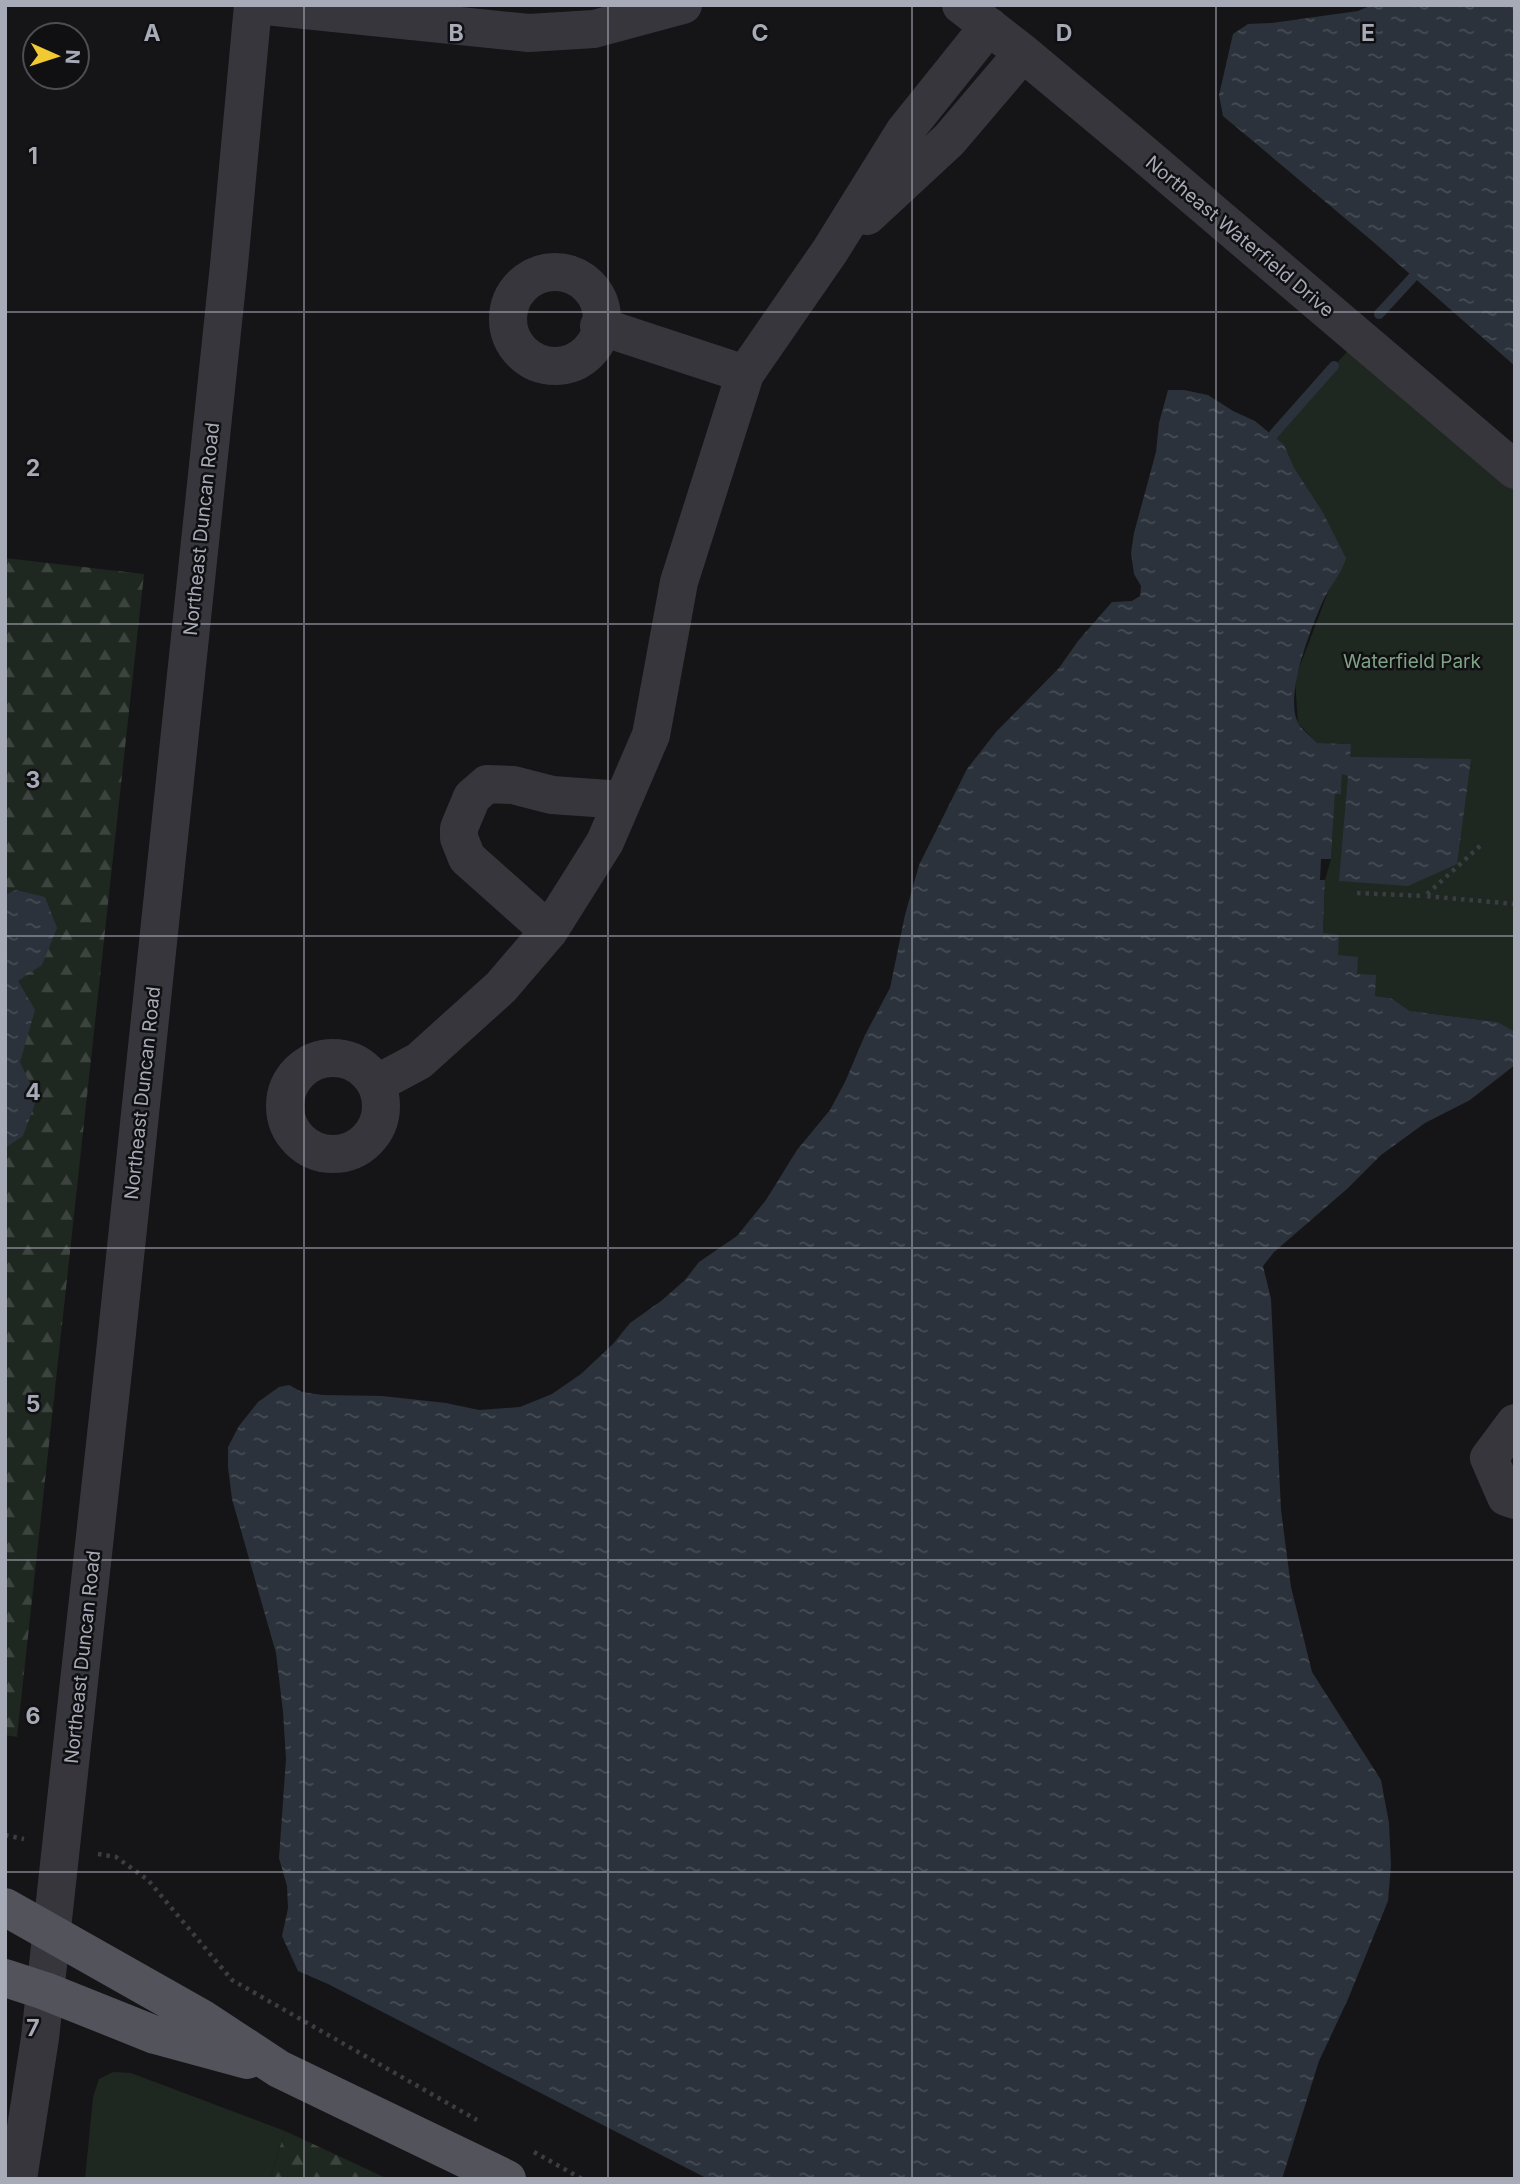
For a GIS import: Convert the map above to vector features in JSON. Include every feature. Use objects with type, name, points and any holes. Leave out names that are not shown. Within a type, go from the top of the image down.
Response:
[{"type":"main road","points":[[5,1907],[203,2019],[279,2069],[507,2179]]},
{"type":"main road","points":[[5,1978],[155,2035],[279,2069]]},
{"type":"street","points":[[254,5],[529,33],[594,29],[683,5]]},
{"type":"street","name":"Northeast Duncan Road","points":[[18,2179],[40,2038],[118,1321],[254,5]]},
{"type":"street","points":[[376,1084],[419,1061],[500,987],[549,931],[605,842],[651,735],[679,582],[745,374],[830,251],[975,16]]},
{"type":"street","name":"Northeast Waterfield Drive","points":[[975,16],[1023,53],[1515,470]]},
{"type":"street","points":[[830,251],[949,140],[1023,53]]},
{"type":"street","points":[[599,326],[745,374]]},
{"type":"street","points":[[549,931],[467,858],[459,828],[472,797],[487,784],[513,785],[552,795],[623,800]]},
{"type":"street","points":[[1515,1423],[1489,1458],[1506,1497],[1515,1500]]},
{"type":"path","points":[[1425,896],[1480,846]]},
{"type":"path","points":[[1357,893],[1515,904]]},
{"type":"path","points":[[94,1853],[116,1857],[148,1880],[232,1980],[485,2124]]},
{"type":"path","points":[[534,2151],[582,2179]]},
{"type":"green space","name":"Waterfield Park","points":[[1359,338],[1515,470],[1515,1032],[1498,1022],[1410,1011],[1391,998],[1375,996],[1338,956],[1323,933],[1325,880],[1331,859],[1335,793],[1341,794],[1342,774],[1351,744],[1317,743],[1298,723],[1295,679],[1328,592],[1346,558],[1273,435]]},
{"type":"green space","points":[[5,558],[144,574],[17,1737],[5,1735]]},
{"type":"green space","points":[[113,2072],[131,2073],[285,2131],[270,2179],[85,2179],[93,2097],[99,2079]]},
{"type":"green space","points":[[285,2131],[388,2179],[270,2179]]},
{"type":"water","points":[[1372,5],[1515,5],[1515,366],[1223,116],[1219,95],[1233,34],[1248,24],[1358,11]]},
{"type":"water","points":[[1168,390],[1208,395],[1255,421],[1284,445],[1294,468],[1322,511],[1346,558],[1323,601],[1301,662],[1294,696],[1300,726],[1317,743],[1351,744],[1350,757],[1471,759],[1457,864],[1408,886],[1339,881],[1348,776],[1342,774],[1341,794],[1335,794],[1331,859],[1321,859],[1320,880],[1325,880],[1323,933],[1339,935],[1338,955],[1358,957],[1357,974],[1376,975],[1375,996],[1391,998],[1410,1011],[1498,1022],[1515,1032],[1515,1065],[1470,1100],[1425,1123],[1381,1155],[1347,1189],[1274,1252],[1263,1266],[1271,1299],[1281,1510],[1291,1587],[1312,1672],[1381,1780],[1389,1823],[1391,1865],[1388,1901],[1319,2061],[1282,2179],[708,2179],[298,1971],[282,1936],[288,1908],[287,1886],[279,1858],[286,1759],[276,1653],[232,1499],[228,1447],[239,1426],[258,1402],[279,1387],[289,1385],[302,1392],[322,1395],[382,1396],[446,1403],[479,1410],[520,1407],[552,1394],[581,1374],[613,1344],[630,1323],[685,1280],[699,1262],[737,1236],[766,1200],[797,1150],[830,1110],[845,1082],[865,1035],[890,988],[905,915],[919,865],[967,769],[996,732],[1059,668],[1112,602],[1132,601],[1140,596],[1141,586],[1134,574],[1131,553]]},
{"type":"water","points":[[16,890],[45,897],[57,928],[42,965],[18,981],[35,1010],[20,1062],[37,1098],[23,1136],[5,1148],[5,895]]},
{"type":"waterway","points":[[1379,314],[1413,277]]},
{"type":"waterway","points":[[1273,435],[1334,366]]}]
